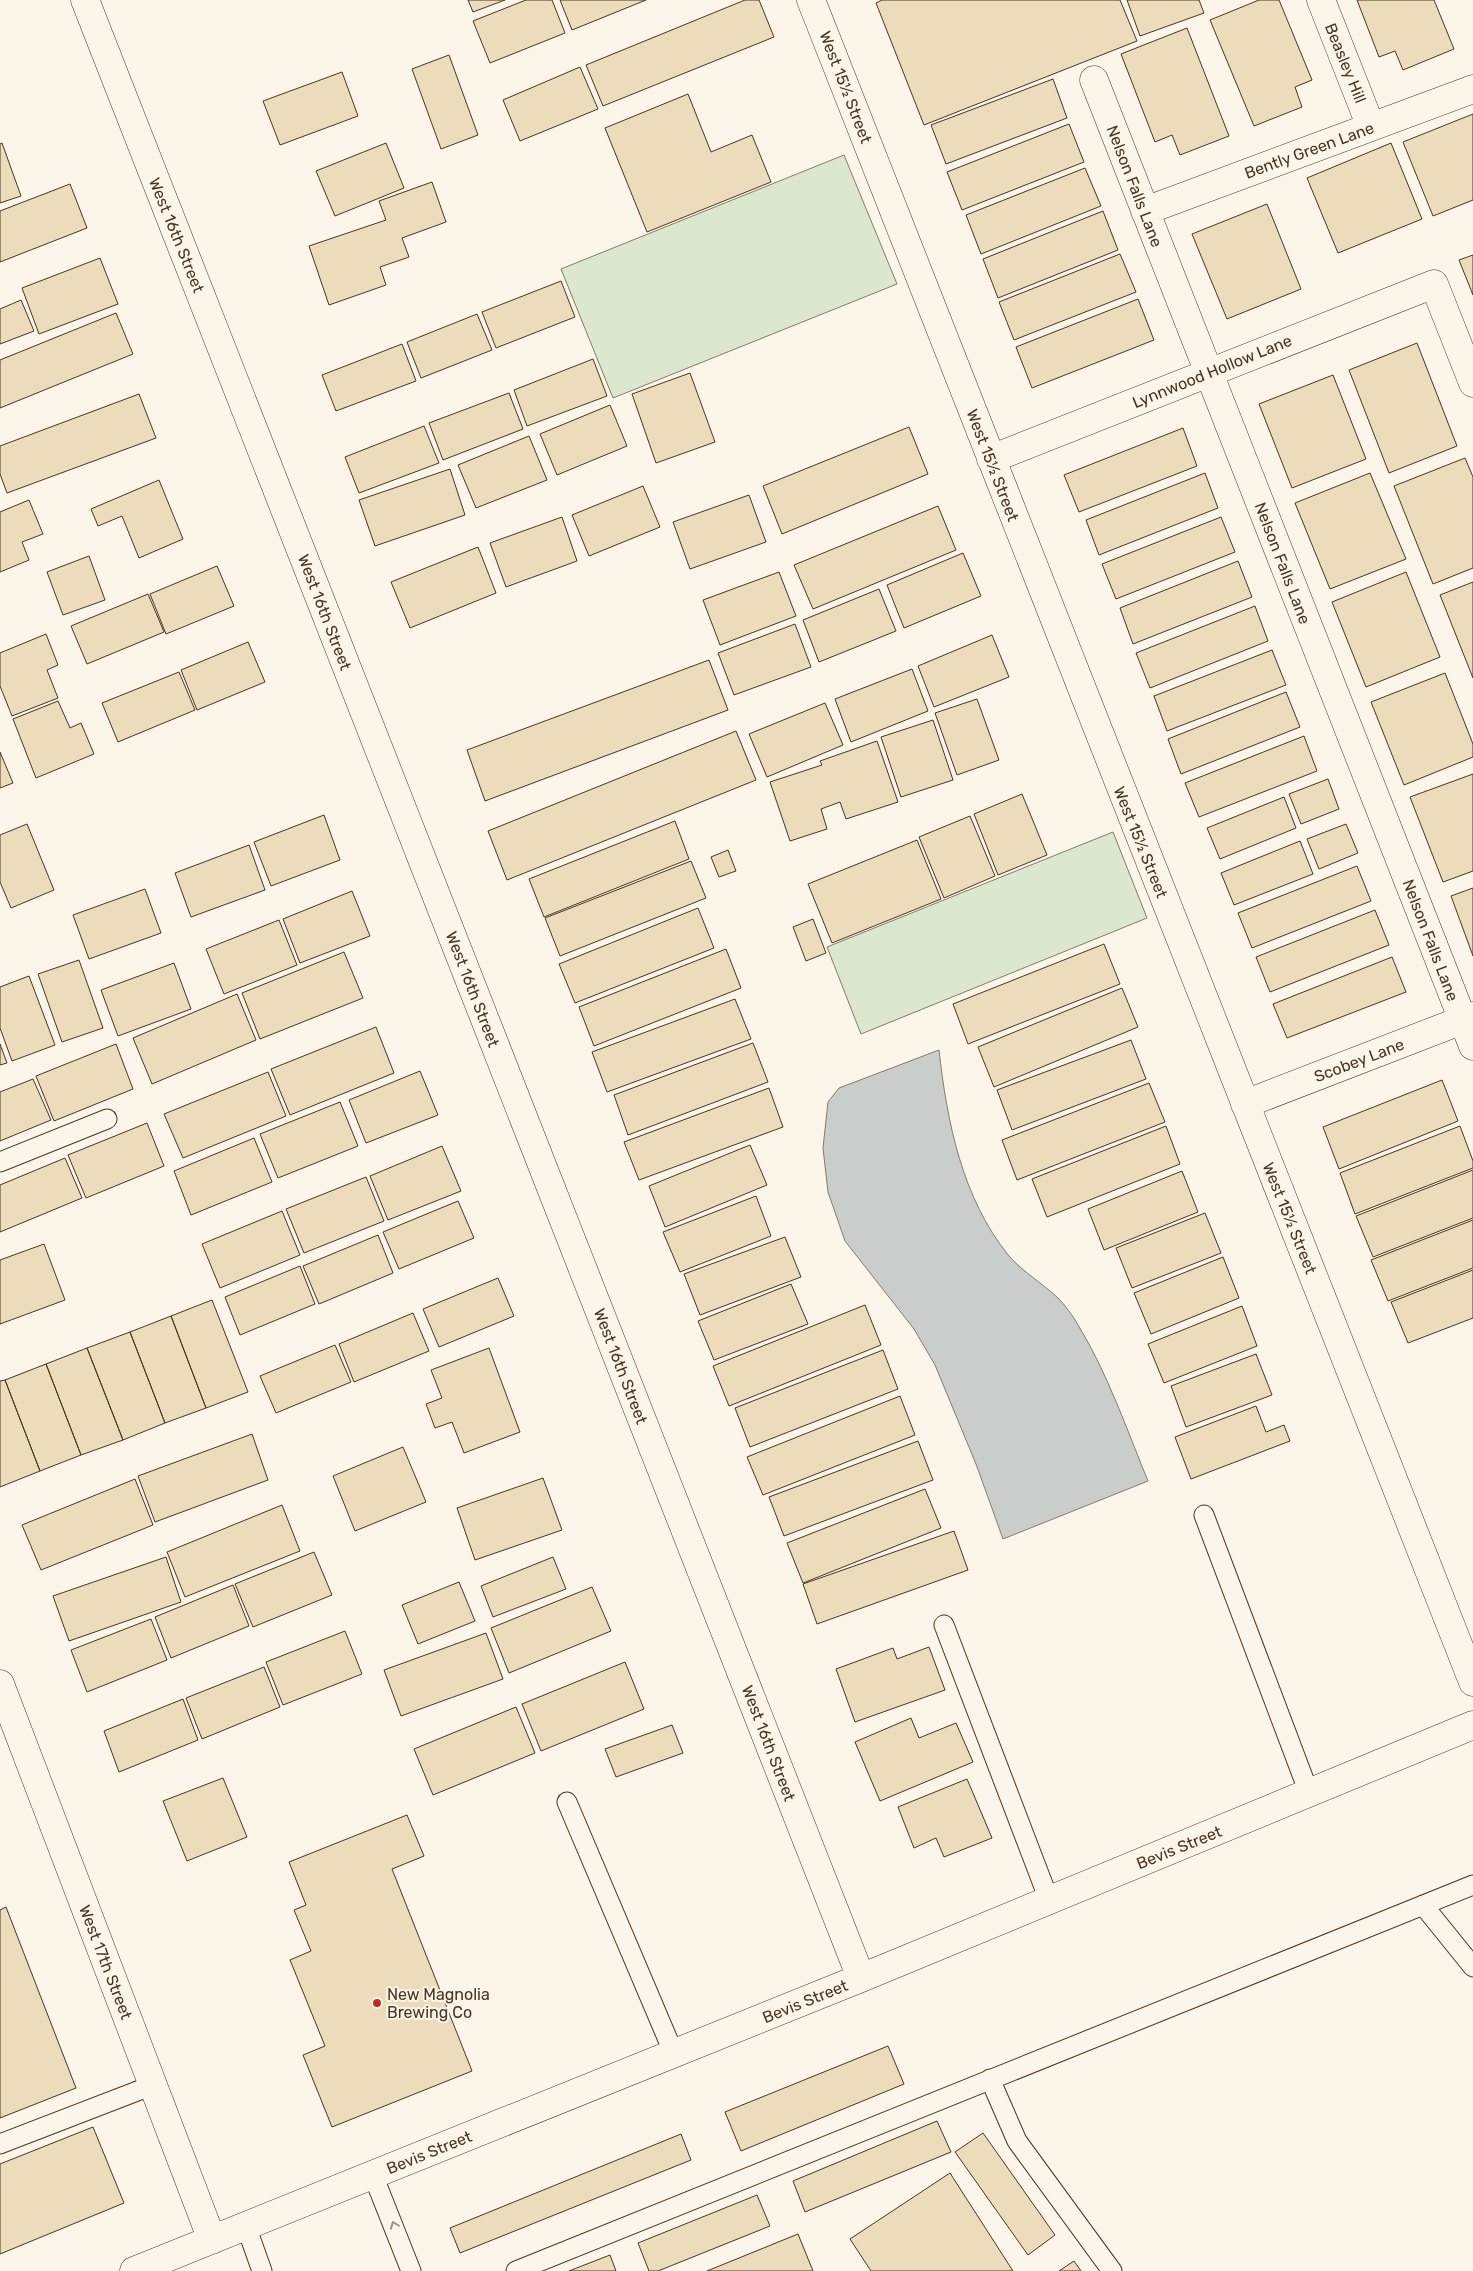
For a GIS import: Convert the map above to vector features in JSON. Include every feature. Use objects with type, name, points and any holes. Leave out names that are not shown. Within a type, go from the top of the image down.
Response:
[{"type":"street","name":"West 16th Street","points":[[85,0],[861,1978]]},
{"type":"street","name":"West 15½ Street","points":[[812,0],[1473,1682]]},
{"type":"street","name":"Beasley Hill","points":[[1321,0],[1371,127]]},
{"type":"street","name":"Nelson Falls Lane","points":[[1094,80],[1208,373],[1468,1018],[1473,1046]]},
{"type":"street","name":"Bently Green Lane","points":[[1145,211],[1473,89]]},
{"type":"street","name":"Lynnwood Hollow Lane","points":[[991,459],[1434,284],[1473,383]]},
{"type":"street","name":"Scobey Lane","points":[[1245,1104],[1468,1018]]},
{"type":"street","name":"West 17th Street","points":[[0,1684],[212,2240]]},
{"type":"street","name":"Bevis Street","points":[[134,2271],[861,1978],[1473,1725]]},
{"type":"lane","points":[[0,1162],[107,1119]]},
{"type":"lane","points":[[1204,1515],[1309,1793]]},
{"type":"lane","points":[[944,1625],[1049,1900]]},
{"type":"lane","points":[[567,1802],[674,2054]]},
{"type":"lane","points":[[516,2271],[1473,1885]]},
{"type":"lane","points":[[1423,1905],[1473,1967]]},
{"type":"lane","points":[[990,2080],[1018,2141],[1112,2271]]},
{"type":"lane","points":[[0,2144],[153,2085]]},
{"type":"lane","points":[[373,2174],[411,2271]]},
{"type":"lane","points":[[246,2226],[262,2271]]},
{"type":"green space","points":[[844,155],[897,284],[613,398],[561,269]]},
{"type":"green space","points":[[1113,832],[1147,918],[861,1034],[827,947]]},
{"type":"shaded area","points":[[939,1050],[952,1132],[968,1184],[979,1209],[1009,1256],[1058,1298],[1076,1322],[1098,1362],[1148,1481],[1003,1539],[976,1464],[935,1365],[914,1329],[845,1241],[828,1192],[823,1148],[828,1102],[839,1088]]},
{"type":"building","points":[[468,0],[505,0],[473,12]]},
{"type":"building","points":[[526,0],[552,0],[565,33],[490,63],[473,21]]},
{"type":"building","points":[[560,0],[646,0],[572,30]]},
{"type":"building","points":[[745,0],[759,0],[774,37],[603,106],[586,65]]},
{"type":"building","points":[[882,0],[1120,0],[1137,41],[924,125],[876,3]]},
{"type":"building","points":[[1127,0],[1199,0],[1204,13],[1140,36]]},
{"type":"building","points":[[1259,0],[1279,0],[1312,80],[1295,87],[1302,107],[1254,126],[1210,20]]},
{"type":"building","points":[[1357,0],[1434,0],[1454,49],[1403,70],[1395,51],[1379,57]]},
{"type":"building","points":[[1187,28],[1229,136],[1180,155],[1172,135],[1155,142],[1121,54]]},
{"type":"building","points":[[449,55],[478,135],[441,149],[412,69]]},
{"type":"building","points":[[580,67],[598,109],[520,141],[503,100]]},
{"type":"building","points":[[342,72],[358,116],[280,145],[263,101]]},
{"type":"building","points":[[1053,79],[1067,118],[946,164],[931,125]]},
{"type":"building","points":[[688,94],[711,152],[752,135],[771,182],[647,232],[605,128]]},
{"type":"building","points":[[1473,114],[1473,200],[1433,216],[1403,142]]},
{"type":"building","points":[[1069,124],[1084,162],[962,210],[947,172]]},
{"type":"building","points":[[2,143],[21,196],[0,203],[0,144]]},
{"type":"building","points":[[386,143],[404,188],[335,216],[316,171]]},
{"type":"building","points":[[1391,143],[1422,219],[1338,253],[1307,178]]},
{"type":"building","points":[[1085,168],[1101,206],[981,254],[966,215]]},
{"type":"building","points":[[432,182],[446,222],[402,238],[409,257],[380,267],[386,285],[329,305],[309,246],[386,220],[379,201]]},
{"type":"building","points":[[70,184],[87,228],[0,262],[0,211]]},
{"type":"building","points":[[1267,204],[1301,289],[1227,319],[1192,234]]},
{"type":"building","points":[[1103,211],[1118,250],[998,298],[983,259]]},
{"type":"building","points":[[1120,254],[1136,292],[1014,340],[999,302]]},
{"type":"building","points":[[1473,255],[1473,295],[1459,260]]},
{"type":"building","points":[[100,258],[118,304],[39,334],[22,288]]},
{"type":"building","points":[[561,281],[575,317],[496,348],[482,312]]},
{"type":"building","points":[[1138,299],[1154,340],[1032,388],[1016,347]]},
{"type":"building","points":[[21,300],[34,331],[0,344],[0,309]]},
{"type":"building","points":[[116,313],[133,354],[0,408],[0,360]]},
{"type":"building","points":[[477,314],[492,350],[421,378],[407,342]]},
{"type":"building","points":[[1417,343],[1457,446],[1389,473],[1349,370]]},
{"type":"building","points":[[402,344],[416,381],[336,411],[322,375]]},
{"type":"building","points":[[593,359],[607,396],[527,426],[514,390]]},
{"type":"building","points":[[690,373],[715,442],[656,463],[632,394]]},
{"type":"building","points":[[1333,375],[1366,459],[1292,488],[1259,404]]},
{"type":"building","points":[[509,393],[523,429],[443,460],[429,423]]},
{"type":"building","points":[[139,394],[156,438],[7,493],[0,474],[0,446]]},
{"type":"building","points":[[610,405],[627,446],[557,475],[540,434]]},
{"type":"building","points":[[424,426],[439,463],[359,493],[345,457]]},
{"type":"building","points":[[909,427],[928,474],[782,534],[763,486]]},
{"type":"building","points":[[1183,428],[1197,466],[1079,512],[1064,475]]},
{"type":"building","points":[[529,436],[547,480],[476,508],[458,465]]},
{"type":"building","points":[[1465,458],[1473,477],[1473,568],[1433,584],[1394,486]]},
{"type":"building","points":[[450,469],[465,515],[375,546],[359,500]]},
{"type":"building","points":[[1205,473],[1218,508],[1099,555],[1086,520]]},
{"type":"building","points":[[1370,473],[1406,559],[1330,589],[1295,503]]},
{"type":"building","points":[[159,480],[183,539],[139,558],[122,516],[98,526],[91,509]]},
{"type":"building","points":[[643,486],[660,527],[589,556],[572,515]]},
{"type":"building","points":[[749,495],[766,542],[690,569],[673,522]]},
{"type":"building","points":[[29,500],[43,534],[22,542],[29,560],[0,572],[0,512]]},
{"type":"building","points":[[938,506],[956,550],[813,609],[794,565]]},
{"type":"building","points":[[562,517],[577,561],[506,587],[490,543]]},
{"type":"building","points":[[1221,517],[1235,552],[1116,599],[1102,564]]},
{"type":"building","points":[[478,547],[496,593],[410,628],[391,582]]},
{"type":"building","points":[[963,553],[981,596],[904,628],[887,585]]},
{"type":"building","points":[[89,556],[105,600],[63,615],[47,572]]},
{"type":"building","points":[[1238,561],[1252,597],[1133,644],[1120,608]]},
{"type":"building","points":[[217,566],[234,606],[166,634],[150,594]]},
{"type":"building","points":[[779,572],[796,616],[720,645],[703,600]]},
{"type":"building","points":[[1406,572],[1440,657],[1366,687],[1332,602]]},
{"type":"building","points":[[1473,582],[1473,678],[1440,595]]},
{"type":"building","points":[[879,589],[896,631],[819,662],[803,620]]},
{"type":"building","points":[[148,594],[164,632],[87,664],[71,626]]},
{"type":"building","points":[[1255,606],[1268,641],[1150,688],[1136,653]]},
{"type":"building","points":[[795,624],[811,667],[734,695],[718,653]]},
{"type":"building","points":[[46,634],[58,665],[47,670],[58,698],[12,716],[0,686],[0,653]]},
{"type":"building","points":[[992,635],[1009,677],[934,707],[918,666]]},
{"type":"building","points":[[248,642],[265,682],[197,710],[181,670]]},
{"type":"building","points":[[1272,650],[1286,685],[1167,731],[1154,696]]},
{"type":"building","points":[[709,660],[728,710],[485,801],[467,750]]},
{"type":"building","points":[[912,669],[928,711],[851,742],[835,699]]},
{"type":"building","points":[[179,672],[195,710],[118,742],[102,703]]},
{"type":"building","points":[[1445,673],[1473,744],[1473,757],[1404,785],[1371,702]]},
{"type":"building","points":[[1286,692],[1300,727],[1181,774],[1168,739]]},
{"type":"building","points":[[977,699],[999,760],[957,775],[935,713]]},
{"type":"building","points":[[58,701],[70,728],[81,723],[94,754],[36,778],[13,719]]},
{"type":"building","points":[[825,703],[843,745],[767,777],[749,734]]},
{"type":"building","points":[[933,720],[953,780],[901,797],[881,737]]},
{"type":"building","points":[[736,731],[756,780],[507,880],[488,831]]},
{"type":"building","points":[[1304,736],[1317,771],[1199,817],[1185,783]]},
{"type":"building","points":[[877,741],[898,802],[846,819],[840,802],[821,809],[827,829],[790,841],[770,782],[822,765],[820,761]]},
{"type":"building","points":[[0,752],[13,783],[0,788]]},
{"type":"building","points":[[1473,774],[1473,871],[1443,882],[1410,797]]},
{"type":"building","points":[[1328,779],[1339,809],[1301,824],[1289,794]]},
{"type":"building","points":[[1022,794],[1047,855],[998,875],[974,814]]},
{"type":"building","points":[[1284,797],[1296,828],[1220,859],[1207,828]]},
{"type":"building","points":[[324,815],[340,860],[271,886],[254,842]]},
{"type":"building","points":[[970,816],[995,876],[944,898],[919,837]]},
{"type":"building","points":[[675,821],[689,859],[544,917],[529,879]]},
{"type":"building","points":[[27,824],[54,890],[11,908],[0,882],[0,835]]},
{"type":"building","points":[[1346,824],[1358,853],[1319,869],[1307,839]]},
{"type":"building","points":[[917,840],[941,899],[832,943],[808,884]]},
{"type":"building","points":[[1300,841],[1313,874],[1234,905],[1221,873]]},
{"type":"building","points":[[249,845],[265,890],[191,917],[175,873]]},
{"type":"building","points":[[728,850],[736,871],[719,877],[711,857]]},
{"type":"building","points":[[691,861],[706,898],[560,956],[545,918]]},
{"type":"building","points":[[1357,866],[1371,901],[1252,948],[1238,913]]},
{"type":"building","points":[[1473,888],[1473,956],[1451,896]]},
{"type":"building","points":[[145,889],[161,933],[89,959],[73,915]]},
{"type":"building","points":[[352,891],[370,936],[300,963],[283,919]]},
{"type":"building","points":[[698,908],[714,948],[575,1003],[559,964]]},
{"type":"building","points":[[1375,910],[1389,945],[1270,992],[1256,957]]},
{"type":"building","points":[[813,919],[826,953],[806,961],[793,927]]},
{"type":"building","points":[[279,920],[297,965],[224,994],[206,949]]},
{"type":"building","points":[[1104,944],[1120,984],[968,1044],[953,1004]]},
{"type":"building","points":[[726,949],[741,988],[594,1046],[579,1007]]},
{"type":"building","points":[[344,952],[363,998],[260,1039],[242,993]]},
{"type":"building","points":[[1392,957],[1406,992],[1287,1038],[1273,1004]]},
{"type":"building","points":[[79,960],[103,1028],[62,1042],[38,974]]},
{"type":"building","points":[[174,963],[191,1009],[118,1036],[101,990]]},
{"type":"building","points":[[29,976],[55,1045],[12,1061],[0,1028],[0,987]]},
{"type":"building","points":[[1122,988],[1138,1027],[994,1087],[978,1047]]},
{"type":"building","points":[[237,994],[256,1040],[152,1084],[133,1038]]},
{"type":"building","points":[[735,999],[751,1039],[607,1092],[592,1052]]},
{"type":"building","points":[[376,1027],[394,1073],[290,1115],[271,1069]]},
{"type":"building","points":[[1131,1040],[1146,1079],[1012,1130],[997,1090]]},
{"type":"building","points":[[753,1043],[768,1082],[628,1135],[614,1095]]},
{"type":"building","points":[[0,1044],[7,1063],[0,1065]]},
{"type":"building","points":[[116,1044],[133,1089],[54,1121],[36,1076]]},
{"type":"building","points":[[420,1071],[438,1115],[366,1143],[349,1100]]},
{"type":"building","points":[[268,1072],[286,1116],[183,1158],[164,1114]]},
{"type":"building","points":[[33,1079],[51,1120],[0,1141],[0,1092]]},
{"type":"building","points":[[1442,1080],[1458,1121],[1339,1169],[1323,1127]]},
{"type":"building","points":[[1149,1083],[1165,1122],[1017,1180],[1002,1140]]},
{"type":"building","points":[[769,1088],[783,1127],[639,1180],[624,1142]]},
{"type":"building","points":[[340,1102],[358,1146],[278,1178],[260,1134]]},
{"type":"building","points":[[147,1123],[164,1166],[86,1198],[68,1155]]},
{"type":"building","points":[[1166,1126],[1180,1164],[1047,1217],[1032,1179]]},
{"type":"building","points":[[1460,1126],[1473,1161],[1473,1168],[1355,1214],[1340,1173]]},
{"type":"building","points":[[254,1138],[272,1182],[191,1215],[174,1171]]},
{"type":"building","points":[[750,1145],[767,1185],[665,1227],[649,1186]]},
{"type":"building","points":[[442,1146],[461,1191],[388,1220],[370,1176]]},
{"type":"building","points":[[65,1158],[82,1198],[0,1232],[0,1185]]},
{"type":"building","points":[[1473,1170],[1473,1218],[1373,1257],[1356,1216]]},
{"type":"building","points":[[1182,1171],[1198,1212],[1104,1250],[1088,1209]]},
{"type":"building","points":[[366,1177],[384,1221],[304,1253],[286,1209]]},
{"type":"building","points":[[756,1196],[771,1236],[680,1272],[663,1232]]},
{"type":"building","points":[[458,1201],[474,1238],[399,1269],[383,1232]]},
{"type":"building","points":[[282,1211],[300,1255],[220,1288],[202,1244]]},
{"type":"building","points":[[1205,1213],[1221,1253],[1132,1288],[1116,1248]]},
{"type":"building","points":[[1473,1220],[1473,1268],[1388,1301],[1371,1260]]},
{"type":"building","points":[[378,1235],[393,1273],[319,1304],[303,1266]]},
{"type":"building","points":[[785,1237],[801,1277],[700,1315],[684,1274]]},
{"type":"building","points":[[44,1244],[65,1300],[0,1324],[0,1260]]},
{"type":"building","points":[[1223,1257],[1239,1298],[1151,1334],[1134,1293]]},
{"type":"building","points":[[300,1266],[315,1304],[240,1335],[225,1297]]},
{"type":"building","points":[[1473,1270],[1473,1318],[1408,1343],[1391,1302]]},
{"type":"building","points":[[498,1278],[514,1316],[439,1347],[423,1309]]},
{"type":"building","points":[[791,1284],[808,1324],[714,1360],[698,1321]]},
{"type":"building","points":[[212,1300],[248,1392],[206,1408],[171,1316]]},
{"type":"building","points":[[865,1305],[881,1345],[729,1406],[713,1366]]},
{"type":"building","points":[[1242,1306],[1257,1346],[1164,1383],[1148,1344]]},
{"type":"building","points":[[413,1313],[429,1351],[354,1382],[339,1344]]},
{"type":"building","points":[[171,1316],[206,1408],[165,1423],[130,1332]]},
{"type":"building","points":[[130,1332],[165,1423],[123,1440],[87,1348]]},
{"type":"building","points":[[335,1345],[351,1382],[276,1413],[260,1376]]},
{"type":"building","points":[[87,1348],[123,1440],[81,1455],[46,1364]]},
{"type":"building","points":[[489,1348],[520,1432],[464,1453],[452,1422],[435,1428],[426,1404],[442,1398],[431,1370]]},
{"type":"building","points":[[883,1350],[898,1389],[750,1447],[735,1408]]},
{"type":"building","points":[[1256,1354],[1272,1395],[1186,1427],[1171,1386]]},
{"type":"building","points":[[46,1364],[81,1455],[40,1471],[5,1380]]},
{"type":"building","points":[[5,1380],[40,1471],[0,1487],[0,1381]]},
{"type":"building","points":[[900,1396],[915,1435],[763,1495],[747,1457]]},
{"type":"building","points":[[1256,1406],[1266,1432],[1284,1425],[1290,1441],[1191,1479],[1175,1437]]},
{"type":"building","points":[[252,1434],[268,1480],[155,1522],[138,1476]]},
{"type":"building","points":[[918,1441],[933,1480],[784,1536],[769,1497]]},
{"type":"building","points":[[403,1447],[426,1502],[355,1531],[333,1476]]},
{"type":"building","points":[[543,1478],[562,1530],[475,1560],[457,1508]]},
{"type":"building","points":[[135,1479],[153,1525],[41,1570],[22,1525]]},
{"type":"building","points":[[925,1489],[941,1528],[803,1583],[787,1543]]},
{"type":"building","points":[[282,1505],[300,1551],[185,1597],[167,1552]]},
{"type":"building","points":[[954,1531],[968,1570],[817,1624],[803,1584]]},
{"type":"building","points":[[314,1552],[332,1595],[253,1627],[235,1584]]},
{"type":"building","points":[[166,1557],[181,1602],[69,1641],[53,1596]]},
{"type":"building","points":[[553,1557],[566,1589],[493,1617],[481,1586]]},
{"type":"building","points":[[459,1582],[475,1621],[418,1644],[402,1605]]},
{"type":"building","points":[[233,1585],[249,1626],[171,1658],[155,1617]]},
{"type":"building","points":[[592,1587],[611,1631],[509,1673],[491,1628]]},
{"type":"building","points":[[151,1619],[167,1660],[87,1692],[71,1650]]},
{"type":"building","points":[[345,1631],[362,1674],[283,1705],[266,1662]]},
{"type":"building","points":[[486,1633],[503,1679],[401,1716],[384,1670]]},
{"type":"building","points":[[929,1647],[945,1690],[855,1722],[836,1669],[893,1648],[897,1659]]},
{"type":"building","points":[[625,1662],[644,1709],[541,1751],[522,1704]]},
{"type":"building","points":[[264,1667],[280,1707],[202,1739],[186,1698]]},
{"type":"building","points":[[183,1699],[198,1740],[119,1772],[104,1731]]},
{"type":"building","points":[[516,1707],[535,1753],[433,1795],[414,1749]]},
{"type":"building","points":[[911,1718],[919,1738],[956,1723],[973,1762],[880,1801],[855,1742]]},
{"type":"building","points":[[672,1725],[683,1753],[616,1777],[605,1749]]},
{"type":"building","points":[[223,1778],[247,1837],[187,1861],[163,1801]]},
{"type":"building","points":[[967,1779],[992,1838],[944,1857],[936,1838],[914,1848],[898,1807]]},
{"type":"building","name":"New Magnolia Brewing Co","points":[[407,1815],[424,1856],[392,1869],[472,2071],[332,2127],[303,2055],[325,2046],[290,1960],[311,1951],[294,1910],[306,1905],[289,1862]]},
{"type":"building","points":[[6,1907],[76,2088],[0,2118],[0,1910]]},
{"type":"building","points":[[888,2046],[904,2084],[741,2151],[725,2112]]},
{"type":"building","points":[[937,2121],[951,2152],[805,2212],[793,2181]]},
{"type":"building","points":[[93,2127],[124,2203],[0,2254],[0,2164]]},
{"type":"building","points":[[983,2133],[1055,2235],[1028,2255],[955,2152]]},
{"type":"building","points":[[681,2134],[691,2160],[460,2253],[450,2228]]},
{"type":"building","points":[[950,2173],[1013,2271],[871,2271],[850,2239]]},
{"type":"building","points":[[757,2195],[770,2226],[658,2271],[649,2271],[638,2243]]},
{"type":"building","points":[[798,2234],[813,2271],[707,2271]]},
{"type":"building","points":[[610,2255],[616,2271],[569,2271]]},
{"type":"building","points":[[1074,2261],[1081,2271],[1059,2271]]},
{"type":"place","name":"New Magnolia Brewing Co","points":[[377,2003]]}]
